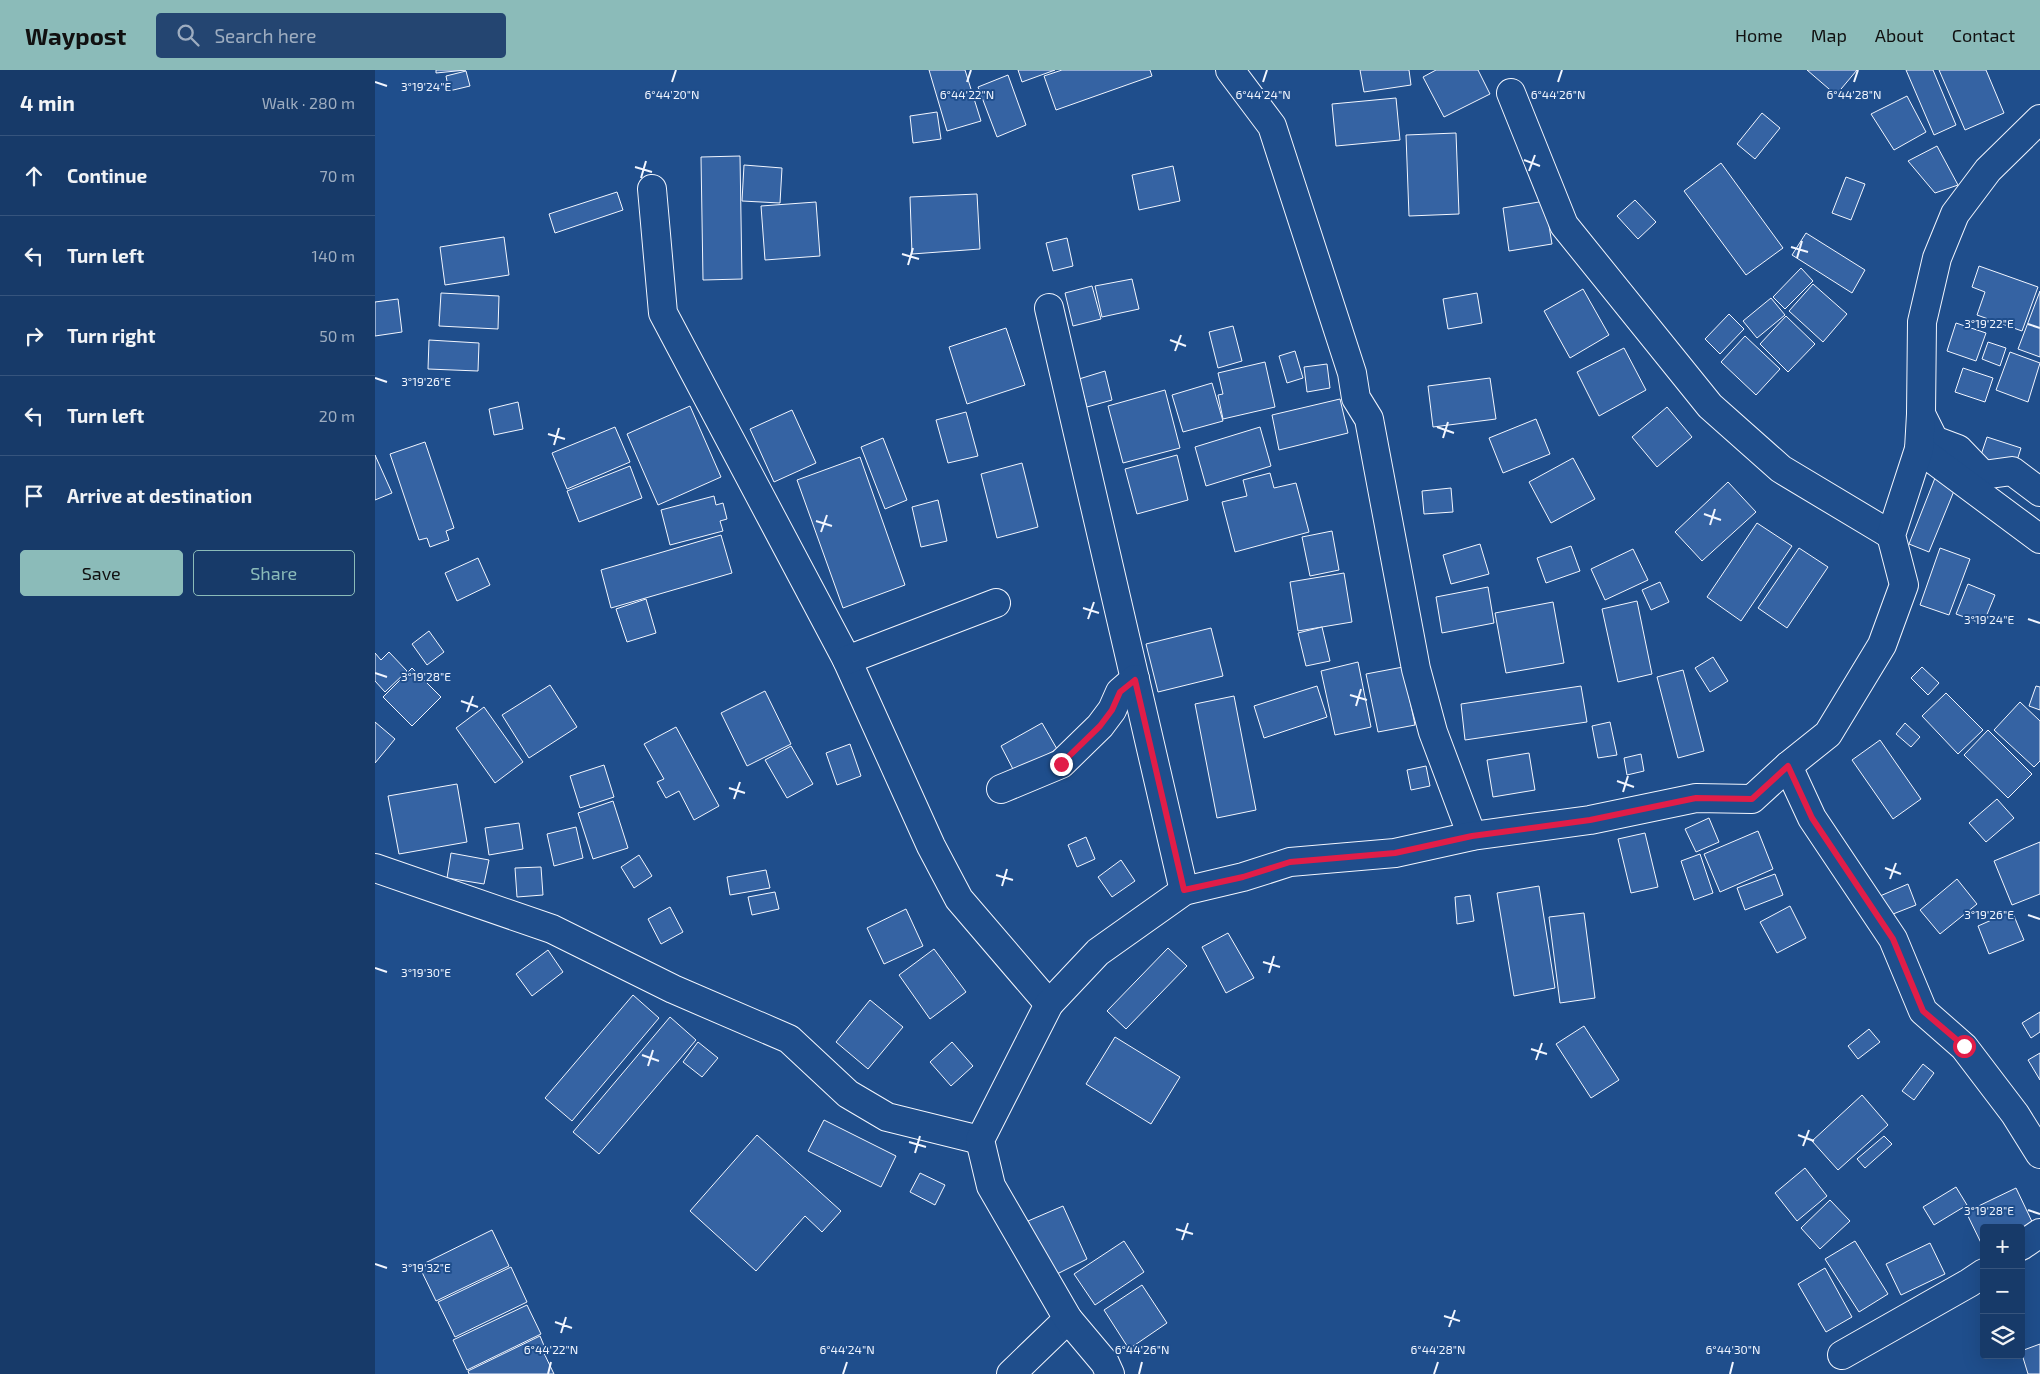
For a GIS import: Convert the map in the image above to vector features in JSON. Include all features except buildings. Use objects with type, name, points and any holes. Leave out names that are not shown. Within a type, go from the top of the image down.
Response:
[{"type":"street","points":[[1230,70],[1272,126],[1353,373],[1356,398],[1369,418],[1416,669],[1433,732],[1472,836]]},
{"type":"street","points":[[1511,93],[1564,225],[1710,406],[1781,469],[1891,535]]},
{"type":"street","points":[[1110,1374],[1105,1363],[1069,1319],[991,1186],[980,1140],[1049,1004],[1098,952],[1184,890],[1243,877],[1290,862],[1395,853],[1472,836],[1590,820],[1696,798],[1752,799],[1788,766],[1828,734],[1882,645],[1904,585],[1891,535],[1919,449],[1922,322],[1937,258],[1955,214],[1988,170],[2028,128],[2040,119]]},
{"type":"street","points":[[652,189],[663,313],[847,660],[931,846],[959,899],[1049,1004]]},
{"type":"street","points":[[1049,308],[1184,890]]},
{"type":"street","points":[[1921,414],[1934,440],[1958,449],[1983,475],[2012,471],[2040,492]]},
{"type":"street","points":[[1919,449],[2040,539]]},
{"type":"street","points":[[847,660],[996,604]]},
{"type":"street","points":[[1001,789],[1061,764],[1100,726],[1112,710],[1120,692],[1135,680]]},
{"type":"street","points":[[1788,766],[1812,818],[1893,939],[1923,1011],[1964,1046],[2015,1114],[2040,1154]]},
{"type":"street","points":[[375,868],[552,928],[673,989],[789,1039],[848,1094],[887,1117],[980,1140]]},
{"type":"street","points":[[2025,1243],[2040,1233]]},
{"type":"street","points":[[1842,1355],[1980,1276]]},
{"type":"street","points":[[1011,1374],[1069,1319]]},
{"type":"route","points":[[1061,764],[1100,726],[1112,710],[1120,692],[1135,680],[1184,890],[1243,877],[1290,862],[1395,853],[1472,836],[1590,820],[1696,798],[1752,799],[1788,766],[1812,818],[1893,939],[1923,1011],[1964,1046]]}]
